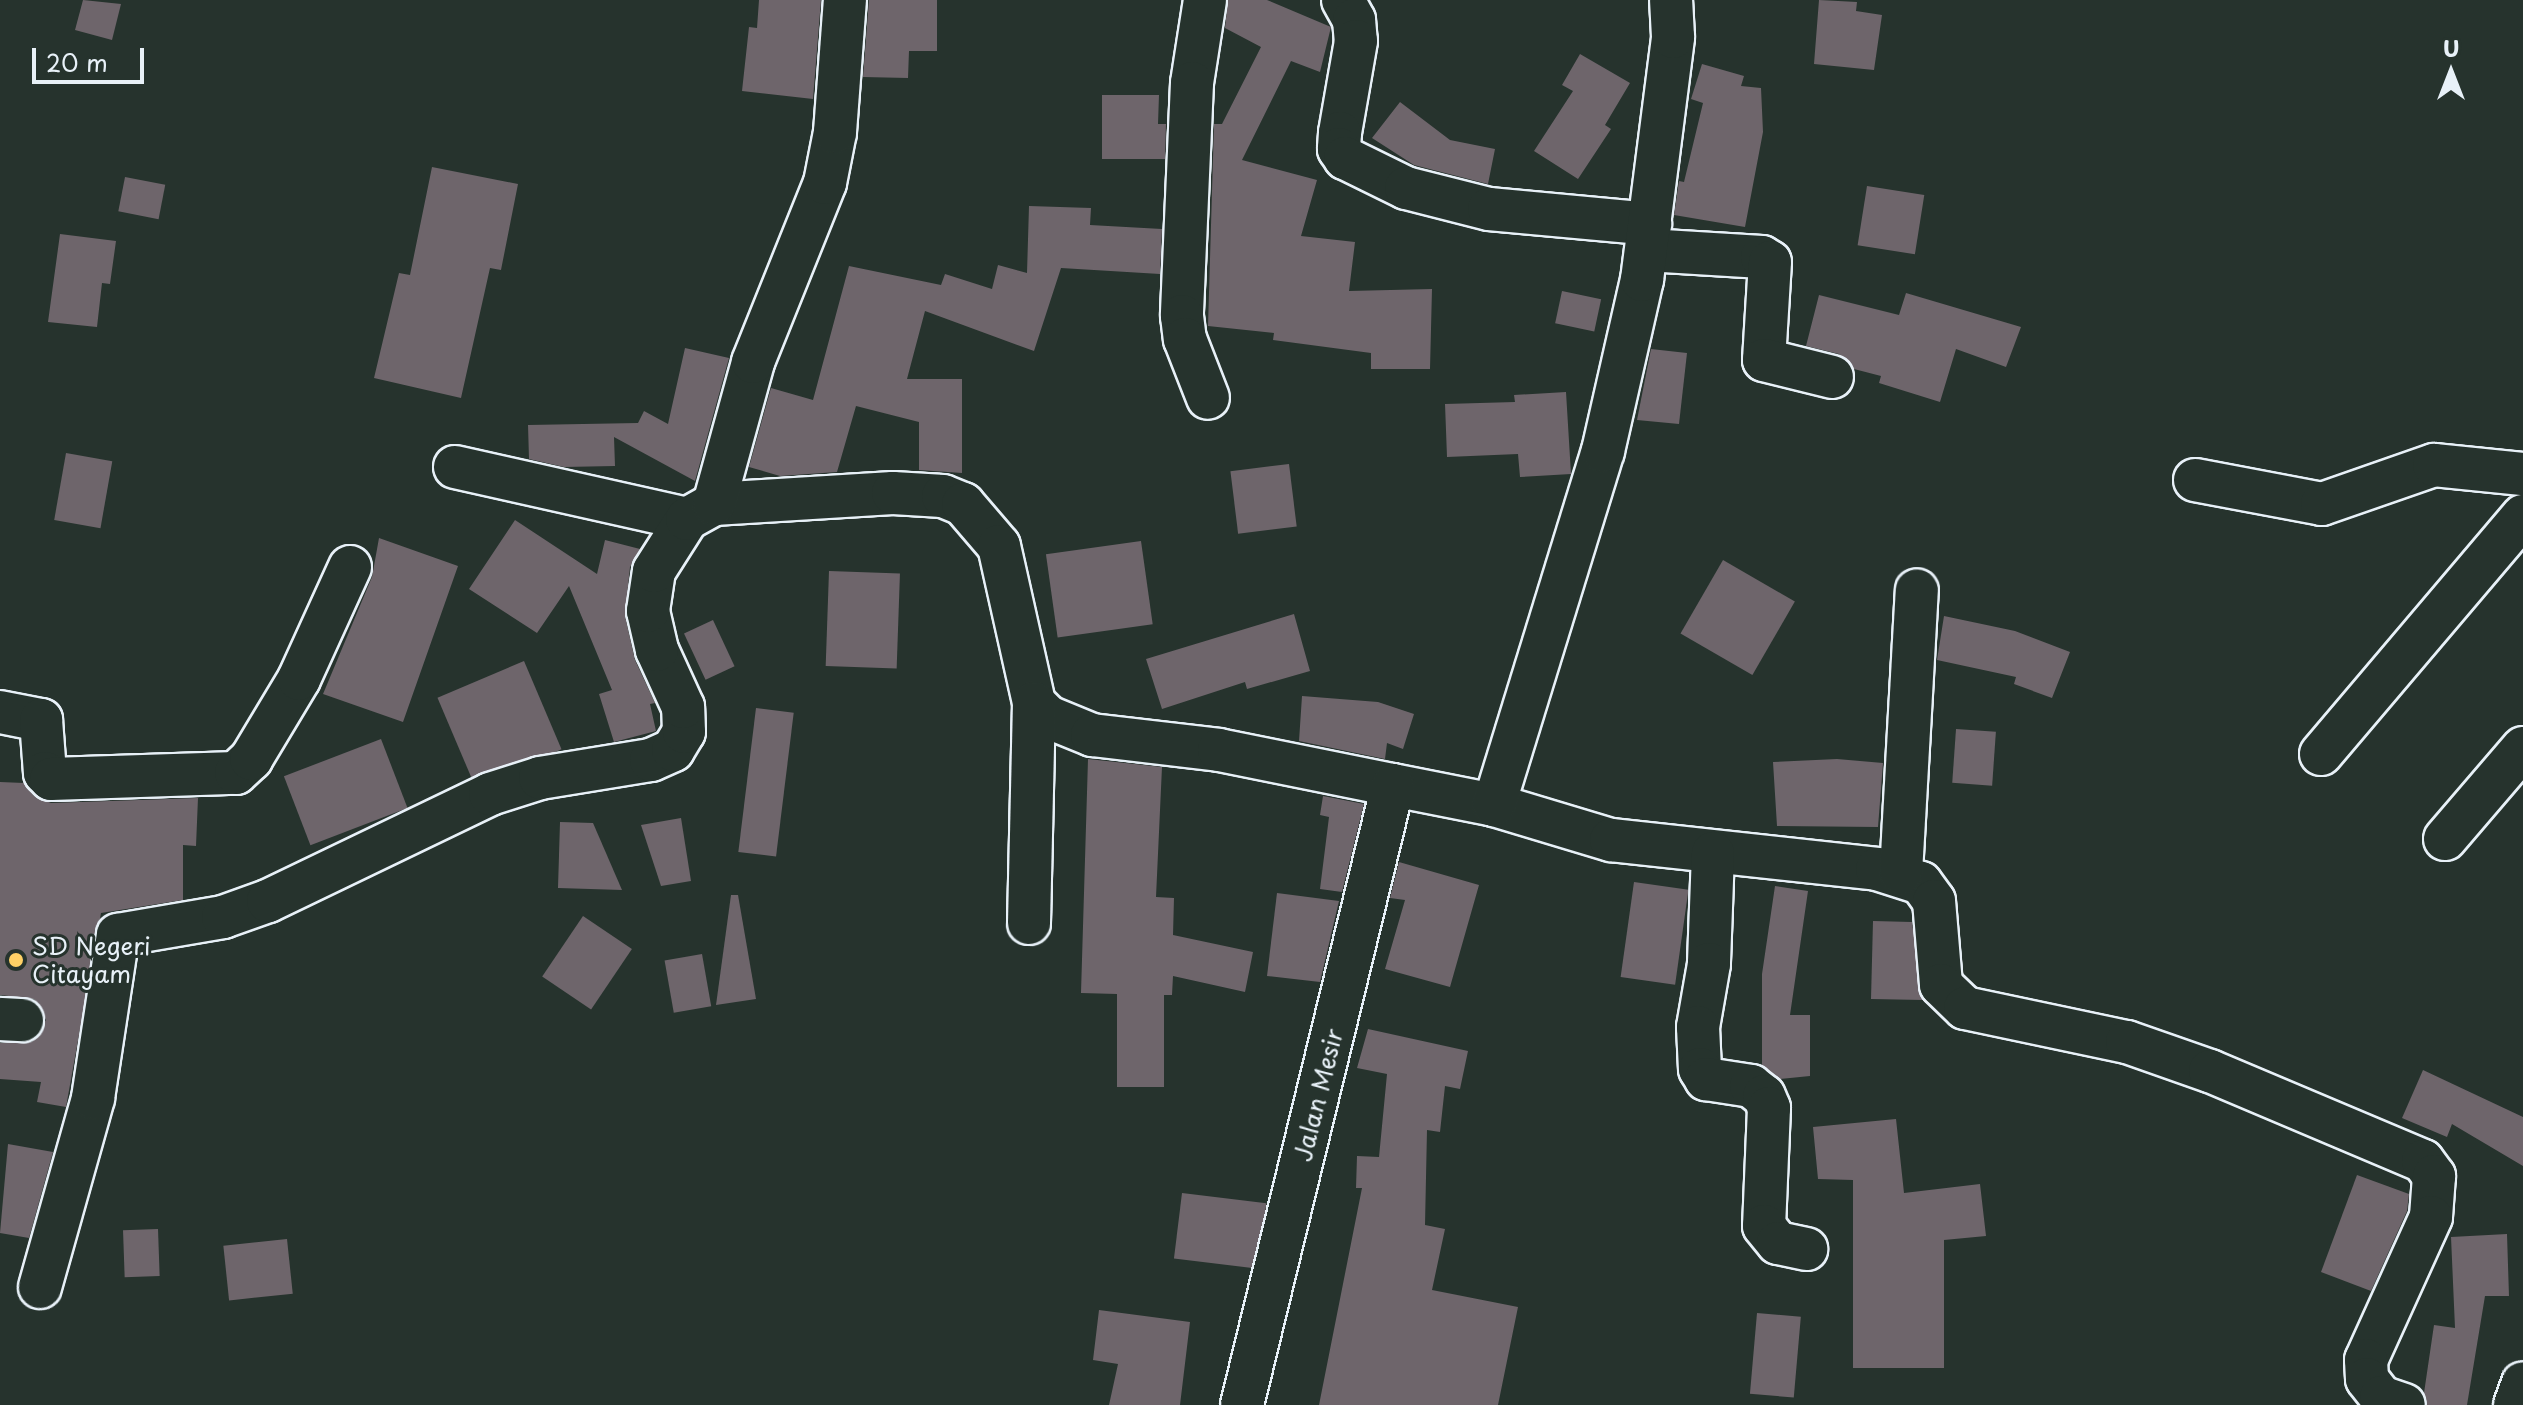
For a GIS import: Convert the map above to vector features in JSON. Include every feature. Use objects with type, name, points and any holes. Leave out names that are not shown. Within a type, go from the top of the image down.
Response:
[{"type":"street","points":[[40,1287],[93,1098],[118,935],[223,917],[268,901],[490,794],[540,778],[651,760],[673,750],[684,732],[683,707],[657,650],[648,611],[654,571],[700,512],[753,362],[825,183],[835,132],[845,0]]},
{"type":"street","points":[[1205,0],[1192,83],[1182,316],[1185,339],[1208,398]]},
{"type":"street","points":[[1343,0],[1354,20],[1356,41],[1340,133],[1339,149],[1345,158],[1406,188],[1489,209],[1762,257],[1770,262],[1764,360],[1832,377]]},
{"type":"street","points":[[1494,805],[1603,451],[1648,237],[1673,37],[1671,0]]},
{"type":"street","points":[[2195,480],[2322,504],[2434,465],[2523,474]]},
{"type":"street","points":[[455,467],[700,512],[893,493],[943,496],[963,504],[987,526],[999,546],[1034,703],[1029,923]]},
{"type":"street","points":[[2321,754],[2523,516]]},
{"type":"street","points":[[0,712],[41,720],[45,773],[51,779],[236,773],[251,759],[299,679],[350,567]]},
{"type":"street","points":[[1901,873],[1917,590]]},
{"type":"street","points":[[1034,703],[1048,717],[1092,735],[1219,750],[1494,805],[1611,840],[1901,873],[1921,883],[1934,901],[1937,970],[1950,998],[1965,1008],[2127,1042],[2210,1071],[2423,1161],[2434,1176],[2431,1217],[2366,1360],[2367,1379],[2381,1397],[2404,1405]]},
{"type":"street","points":[[2445,839],[2523,748]]},
{"type":"street","name":"Jalan Mesir","points":[[1242,1405],[1393,785]]},
{"type":"street","points":[[1713,853],[1709,964],[1698,1027],[1700,1069],[1706,1079],[1751,1086],[1764,1096],[1769,1108],[1764,1226],[1778,1243],[1806,1249]]},
{"type":"street","points":[[2515,1405],[2523,1383]]},
{"type":"building","points":[[83,0],[121,4],[112,40],[75,30]]},
{"type":"building","points":[[759,0],[821,0],[813,99],[742,91],[749,27],[757,28]]},
{"type":"building","points":[[869,0],[937,0],[937,51],[909,51],[908,78],[863,77]]},
{"type":"building","points":[[1228,0],[1267,0],[1331,27],[1320,72],[1291,61],[1242,160],[1317,180],[1301,236],[1355,242],[1349,291],[1432,289],[1430,369],[1371,369],[1371,353],[1273,340],[1274,333],[1208,326],[1214,124],[1222,124],[1261,47],[1225,28]]},
{"type":"building","points":[[1819,0],[1857,2],[1856,11],[1882,15],[1874,70],[1814,64]]},
{"type":"building","points":[[1580,54],[1630,83],[1605,125],[1611,129],[1578,179],[1534,151],[1573,91],[1562,85]]},
{"type":"building","points":[[1702,64],[1744,76],[1741,86],[1761,88],[1763,132],[1745,227],[1674,215],[1679,181],[1684,182],[1703,103],[1691,99]]},
{"type":"building","points":[[1102,95],[1159,95],[1158,124],[1166,124],[1165,159],[1102,159]]},
{"type":"building","points":[[1400,102],[1450,140],[1495,149],[1488,184],[1414,165],[1372,138]]},
{"type":"building","points":[[432,167],[518,184],[501,270],[490,268],[461,398],[374,378],[399,273],[410,275]]},
{"type":"building","points":[[125,177],[165,185],[159,219],[118,211]]},
{"type":"building","points":[[1867,186],[1924,195],[1915,254],[1858,245]]},
{"type":"building","points":[[1029,206],[1091,208],[1090,225],[1162,229],[1160,274],[1061,268],[1034,351],[925,311],[907,379],[962,379],[962,473],[919,470],[919,422],[856,406],[837,472],[780,476],[749,467],[771,388],[813,400],[849,266],[941,285],[945,274],[992,289],[998,265],[1027,273]]},
{"type":"building","points":[[60,234],[116,241],[110,284],[102,283],[97,327],[48,322]]},
{"type":"building","points":[[1562,291],[1601,299],[1594,332],[1555,323]]},
{"type":"building","points":[[1906,293],[2021,327],[2006,367],[1956,349],[1940,402],[1879,383],[1881,376],[1854,369],[1839,354],[1806,346],[1819,295],[1899,315]]},
{"type":"building","points":[[685,348],[729,358],[695,481],[614,437],[615,466],[564,467],[529,459],[528,425],[638,423],[644,411],[668,424]]},
{"type":"building","points":[[1651,349],[1687,353],[1679,424],[1637,420]]},
{"type":"building","points":[[1566,392],[1571,474],[1520,477],[1518,454],[1447,457],[1445,404],[1515,402],[1514,395]]},
{"type":"building","points":[[66,453],[112,461],[100,528],[54,520]]},
{"type":"building","points":[[1289,464],[1297,527],[1238,534],[1230,471]]},
{"type":"building","points":[[515,520],[597,574],[605,540],[640,549],[630,567],[625,616],[635,660],[655,703],[650,704],[656,731],[614,742],[599,694],[612,690],[569,586],[537,633],[469,589]]},
{"type":"building","points":[[379,538],[458,566],[403,722],[323,694],[372,577]]},
{"type":"building","points":[[1141,541],[1153,624],[1058,638],[1046,554]]},
{"type":"building","points":[[1723,560],[1795,602],[1752,675],[1680,634]]},
{"type":"building","points":[[829,571],[900,573],[897,668],[826,666]]},
{"type":"building","points":[[1294,614],[1310,671],[1247,689],[1245,682],[1162,709],[1146,659]]},
{"type":"building","points":[[1944,616],[2015,631],[2070,652],[2052,698],[2014,684],[2016,677],[1937,660]]},
{"type":"building","points":[[713,620],[735,666],[706,680],[684,634]]},
{"type":"building","points":[[524,661],[562,749],[475,786],[437,698]]},
{"type":"building","points":[[1302,696],[1378,702],[1414,714],[1403,749],[1387,743],[1385,759],[1299,741]]},
{"type":"building","points":[[756,708],[794,713],[776,857],[738,852]]},
{"type":"building","points":[[1956,729],[1996,732],[1992,786],[1952,783]]},
{"type":"building","points":[[381,739],[408,808],[310,845],[284,776]]},
{"type":"building","points":[[1088,759],[1162,767],[1156,897],[1174,898],[1173,935],[1253,952],[1245,992],[1173,976],[1172,995],[1164,995],[1164,1087],[1117,1087],[1117,994],[1081,993]]},
{"type":"building","points":[[1837,759],[1883,763],[1878,827],[1777,826],[1773,762]]},
{"type":"building","points":[[0,782],[24,783],[34,796],[51,803],[198,798],[196,846],[183,845],[183,900],[101,913],[66,1107],[37,1102],[41,1082],[0,1079],[0,1043],[32,1042],[46,1020],[34,999],[0,995]]},
{"type":"building","points":[[1323,796],[1364,804],[1342,892],[1320,889],[1329,817],[1320,815]]},
{"type":"building","points":[[681,818],[691,881],[661,886],[641,825]]},
{"type":"building","points":[[560,822],[593,823],[622,890],[558,888]]},
{"type":"building","points":[[1399,862],[1479,885],[1450,987],[1385,969],[1405,900],[1390,898]]},
{"type":"building","points":[[1634,882],[1688,890],[1675,985],[1621,977]]},
{"type":"building","points":[[1775,886],[1808,891],[1790,1015],[1810,1015],[1810,1076],[1780,1079],[1762,1065],[1762,974]]},
{"type":"building","points":[[1277,893],[1339,901],[1320,982],[1267,976]]},
{"type":"building","points":[[731,895],[738,895],[756,999],[716,1005]]},
{"type":"building","points":[[583,916],[632,949],[591,1010],[542,977]]},
{"type":"building","points":[[1873,921],[1912,922],[1923,1000],[1871,999]]},
{"type":"building","points":[[702,954],[711,1006],[674,1013],[665,961]]},
{"type":"building","points":[[1368,1029],[1468,1051],[1460,1089],[1445,1086],[1440,1132],[1427,1130],[1425,1225],[1445,1229],[1432,1290],[1518,1307],[1498,1405],[1319,1405],[1362,1188],[1356,1188],[1357,1156],[1379,1157],[1387,1074],[1357,1068]]},
{"type":"building","points":[[2423,1070],[2523,1117],[2523,1166],[2452,1124],[2447,1137],[2402,1118]]},
{"type":"building","points":[[1896,1119],[1904,1193],[1980,1184],[1986,1236],[1944,1240],[1944,1368],[1853,1368],[1853,1180],[1818,1179],[1813,1127]]},
{"type":"building","points":[[8,1144],[53,1152],[29,1238],[0,1233]]},
{"type":"building","points":[[2357,1175],[2409,1194],[2407,1211],[2371,1291],[2321,1272]]},
{"type":"building","points":[[1182,1193],[1266,1203],[1258,1269],[1174,1259]]},
{"type":"building","points":[[158,1229],[160,1276],[125,1277],[123,1230]]},
{"type":"building","points":[[2507,1234],[2509,1296],[2485,1296],[2467,1405],[2427,1405],[2424,1393],[2434,1325],[2455,1328],[2451,1237]]},
{"type":"building","points":[[287,1239],[293,1294],[229,1300],[223,1246]]},
{"type":"building","points":[[1099,1310],[1190,1322],[1180,1405],[1109,1405],[1118,1364],[1093,1360]]},
{"type":"building","points":[[1757,1313],[1801,1317],[1794,1398],[1750,1394]]},
{"type":"place","name":"SD Negeri Citayam","points":[[16,960]]}]
